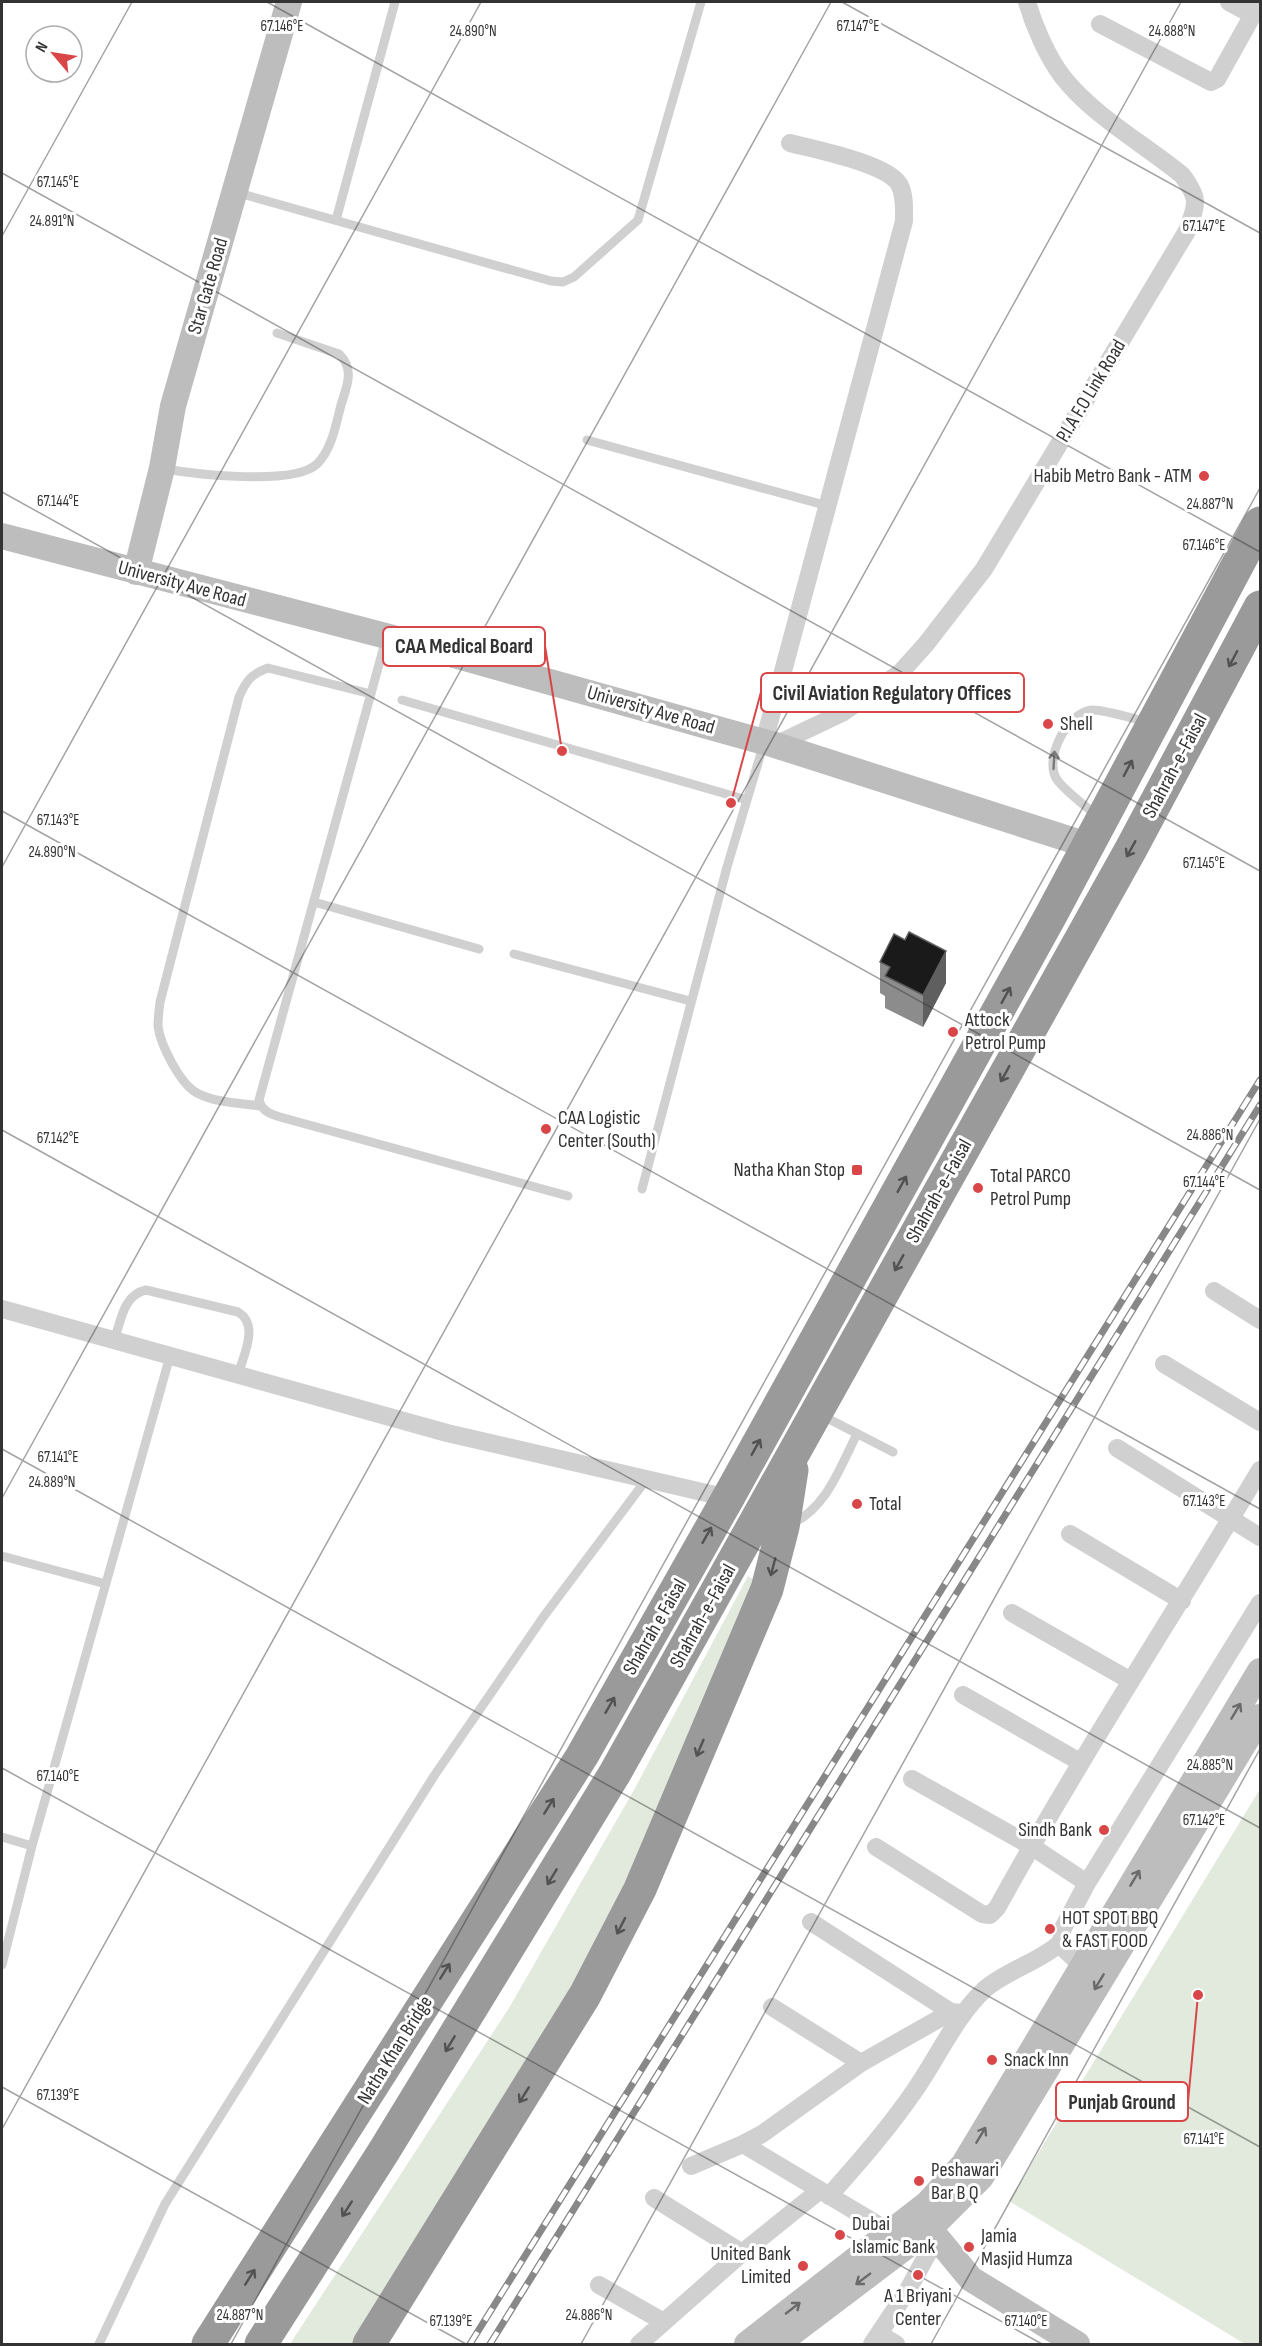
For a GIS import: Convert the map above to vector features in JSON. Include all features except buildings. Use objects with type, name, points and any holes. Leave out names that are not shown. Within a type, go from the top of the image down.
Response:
[{"type":"highway","name":"Shahrah-e-Faisal","points":[[728,1498],[1045,925],[1260,523]]},
{"type":"highway","name":"Shahrah-e-Faisal","points":[[261,2344],[384,2151],[615,1773],[1125,859],[1260,607]]},
{"type":"highway","points":[[369,2344],[585,1995],[640,1889],[767,1589],[783,1527],[796,1448]]},
{"type":"highway","name":"Shahrah e Faisal","points":[[582,1756],[728,1498]]},
{"type":"highway","name":"Natha Khan Bridge","points":[[208,2344],[582,1756]]},
{"type":"street","name":"Star Gate Road","points":[[136,572],[162,468],[173,406],[289,2]]},
{"type":"street","name":"P.I.A F.O Link Road","points":[[770,744],[842,713],[900,673],[926,644],[984,569],[1186,231],[1195,210],[1194,191],[1182,176],[1082,98],[1062,75],[1048,53],[1027,2]]},
{"type":"street","points":[[1101,24],[1211,82],[1217,79],[1257,8],[1229,2]]},
{"type":"street","points":[[770,744],[828,506],[904,221],[901,186],[892,176],[790,143]]},
{"type":"street","name":"University Ave Road","points":[[2,536],[386,636],[1094,832]]},
{"type":"street","points":[[1214,1291],[1260,1320]]},
{"type":"street","points":[[2,1309],[447,1433],[728,1498]]},
{"type":"street","points":[[1164,1364],[1260,1422]]},
{"type":"street","points":[[1117,1448],[1260,1537]]},
{"type":"street","points":[[876,1847],[982,1914],[990,1915],[997,1908],[1080,1762],[1182,1601],[1260,1470]]},
{"type":"street","points":[[1070,1534],[1182,1601]]},
{"type":"street","points":[[691,2166],[762,2134],[861,2063],[957,2013],[1013,1970],[1049,1952],[1059,1944],[1062,1939],[1062,1930],[1087,1883],[1260,1603]]},
{"type":"street","points":[[1012,1613],[1131,1681]]},
{"type":"street","points":[[896,2344],[876,2339],[908,2290],[913,2232],[927,2204],[964,2164],[1260,1671]]},
{"type":"street","points":[[963,1695],[1080,1762]]},
{"type":"street","points":[[777,2344],[981,2177],[1260,1717]]},
{"type":"street","points":[[912,1779],[1031,1846],[1087,1883]]},
{"type":"street","points":[[811,1922],[957,2013]]},
{"type":"street","points":[[1059,1944],[1082,1966]]},
{"type":"street","points":[[772,2007],[861,2063]]},
{"type":"street","points":[[639,2344],[742,2253],[824,2194],[896,2117],[957,2013]]},
{"type":"street","points":[[743,2144],[824,2194],[913,2232],[971,2279],[1077,2344]]},
{"type":"street","points":[[654,2198],[742,2253]]},
{"type":"street","points":[[747,2344],[913,2232]]},
{"type":"street","points":[[913,2232],[963,2285],[1056,2344]]},
{"type":"street","points":[[599,2285],[664,2322]]},
{"type":"lane","points":[[336,220],[395,2]]},
{"type":"lane","points":[[236,192],[551,281],[563,282],[574,277],[638,220],[701,2]]},
{"type":"lane","points":[[162,468],[205,476],[254,477],[295,473],[317,465],[330,445],[349,380],[347,361],[339,354],[277,333]]},
{"type":"lane","points":[[587,440],[828,506]]},
{"type":"lane","points":[[386,636],[260,1100],[261,1106],[269,1114],[567,1196]]},
{"type":"lane","points":[[261,1106],[216,1100],[196,1092],[184,1082],[163,1044],[158,1025],[160,1002],[239,696],[247,679],[254,673],[268,668],[371,694]]},
{"type":"lane","points":[[402,700],[747,800]]},
{"type":"lane","points":[[1094,832],[1056,779],[1051,764],[1054,750],[1072,719],[1093,710],[1152,724]]},
{"type":"lane","points":[[642,1189],[727,867],[747,800],[770,744]]},
{"type":"lane","points":[[314,902],[479,949]]},
{"type":"lane","points":[[514,954],[690,1001]]},
{"type":"lane","points":[[114,1341],[126,1303],[137,1292],[146,1290],[238,1312],[247,1322],[249,1335],[238,1375]]},
{"type":"lane","points":[[2,1965],[32,1846],[170,1356]]},
{"type":"lane","points":[[816,1413],[893,1452]]},
{"type":"lane","points":[[783,1527],[806,1517],[825,1496],[857,1434]]},
{"type":"lane","points":[[99,2344],[165,2204],[428,1786],[544,1616],[646,1480]]},
{"type":"lane","points":[[2,1556],[106,1584]]},
{"type":"lane","points":[[2,1837],[32,1846]]},
{"type":"shaded area","points":[[748,1576],[760,1584],[578,1996],[357,2344],[290,2344],[509,2008],[634,1790]]},
{"type":"shaded area","points":[[1260,1789],[1260,2344],[1245,2344],[1009,2201]]},
{"type":"railway","points":[[470,2344],[1260,1080]]},
{"type":"railway","points":[[490,2344],[1260,1105]]},
{"type":"place","name":"Habib Metro Bank - ATM","points":[[1204,476]]},
{"type":"place","name":"Shell","points":[[1048,724]]},
{"type":"place","name":"CAA Medical Board","points":[[562,751]]},
{"type":"place","name":"Civil Aviation Regulatory Offices","points":[[731,803]]},
{"type":"place","name":"Attock Petrol Pump","points":[[953,1032]]},
{"type":"place","name":"CAA Logistic Center (South)","points":[[546,1129]]},
{"type":"place","name":"Natha Khan Stop","points":[[857,1170]]},
{"type":"place","name":"Total PARCO Petrol Pump","points":[[978,1188]]},
{"type":"place","name":"Total","points":[[857,1504]]},
{"type":"place","name":"Sindh Bank","points":[[1104,1830]]},
{"type":"place","name":"HOT SPOT BBQ & FAST FOOD","points":[[1050,1929]]},
{"type":"place","name":"Punjab Ground","points":[[1198,1995]]},
{"type":"place","name":"Snack Inn","points":[[992,2060]]},
{"type":"place","name":"Peshawari Bar B Q","points":[[919,2181]]},
{"type":"place","name":"Dubai Islamic Bank","points":[[840,2235]]},
{"type":"place","name":"Jamia Masjid Humza","points":[[969,2247]]},
{"type":"place","name":"United Bank Limited","points":[[803,2266]]},
{"type":"place","name":"A 1 Briyani Center","points":[[918,2275]]}]
